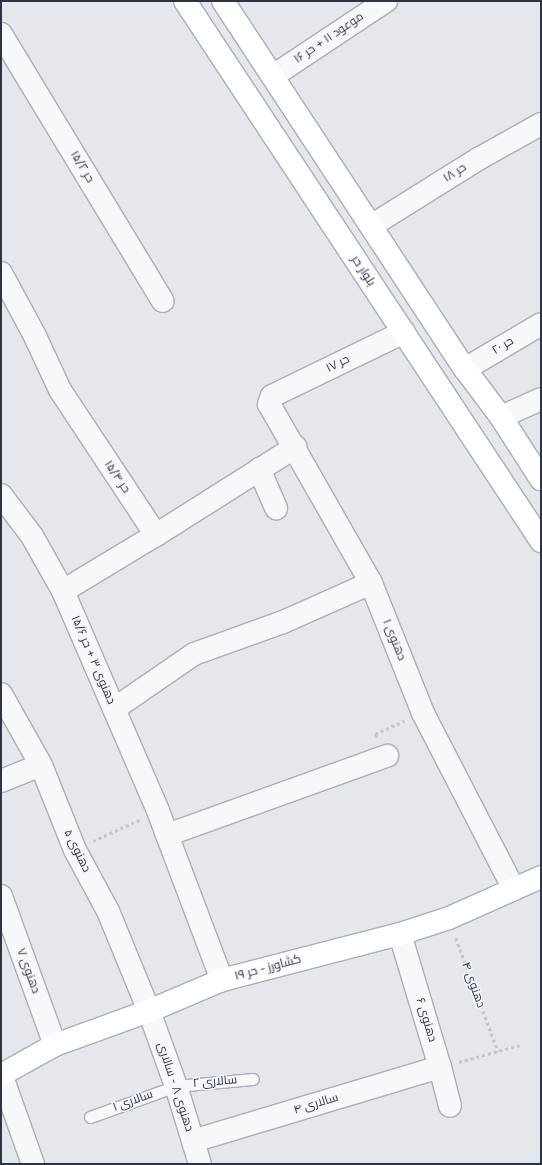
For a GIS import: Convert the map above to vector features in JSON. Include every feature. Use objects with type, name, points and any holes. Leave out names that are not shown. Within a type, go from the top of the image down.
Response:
[{"type":"main road","name":"بلوار حر","points":[[185,1],[541,541]]},
{"type":"main road","points":[[223,1],[466,369],[501,417],[541,479]]},
{"type":"main road","name":"کشاورز - حر ۱۹","points":[[1,1075],[54,1045],[149,1011],[222,980],[400,934],[449,918],[541,877]]},
{"type":"street","name":"موعود ۱۱ + حر ۱۶","points":[[273,76],[386,1]]},
{"type":"street","name":"حر ۱۵/۲","points":[[1,34],[163,301]]},
{"type":"street","name":"حر ۱۸","points":[[371,226],[480,158],[541,124]]},
{"type":"street","name":"حر ۱۵/۴","points":[[1,273],[34,334],[60,390],[156,535]]},
{"type":"street","name":"حر ۲۰","points":[[466,369],[541,324]]},
{"type":"street","name":"حر ۱۷","points":[[272,396],[404,332]]},
{"type":"street","name":"دهنوی ۱","points":[[272,396],[269,404],[295,447],[371,583],[423,713],[514,889]]},
{"type":"street","points":[[501,417],[541,399]]},
{"type":"street","points":[[63,591],[156,535],[295,447]]},
{"type":"street","points":[[259,469],[276,508]]},
{"type":"street","name":"دهنوی ۳ + حر ۱۵/۶","points":[[1,495],[32,536],[63,591],[158,811],[222,980]]},
{"type":"street","points":[[114,709],[194,654],[283,622],[371,583]]},
{"type":"street","name":"دهنوی ۵","points":[[1,694],[9,727],[41,765],[75,850],[108,911],[149,1011]]},
{"type":"street","points":[[167,835],[387,756]]},
{"type":"street","points":[[1,781],[41,765]]},
{"type":"street","name":"دهنوی ۷","points":[[1,896],[54,1045]]},
{"type":"street","name":"دهنوی ۶","points":[[400,934],[440,1067],[450,1106]]},
{"type":"street","name":"دهنوی ۸ - سالاری","points":[[149,1011],[176,1086],[200,1164]]},
{"type":"street","name":"سالاری ۴","points":[[193,1141],[440,1067]]},
{"type":"street","points":[[1,1075],[33,1164]]},
{"type":"lane","name":"سالاری ۲","points":[[176,1086],[253,1079]]},
{"type":"lane","name":"سالاری ۱","points":[[90,1117],[176,1086]]},
{"type":"path","points":[[387,756],[375,734],[423,713]]},
{"type":"path","points":[[75,850],[158,811]]},
{"type":"path","name":"دهنوی ۴","points":[[449,918],[498,1051]]},
{"type":"path","points":[[440,1067],[520,1045]]}]
